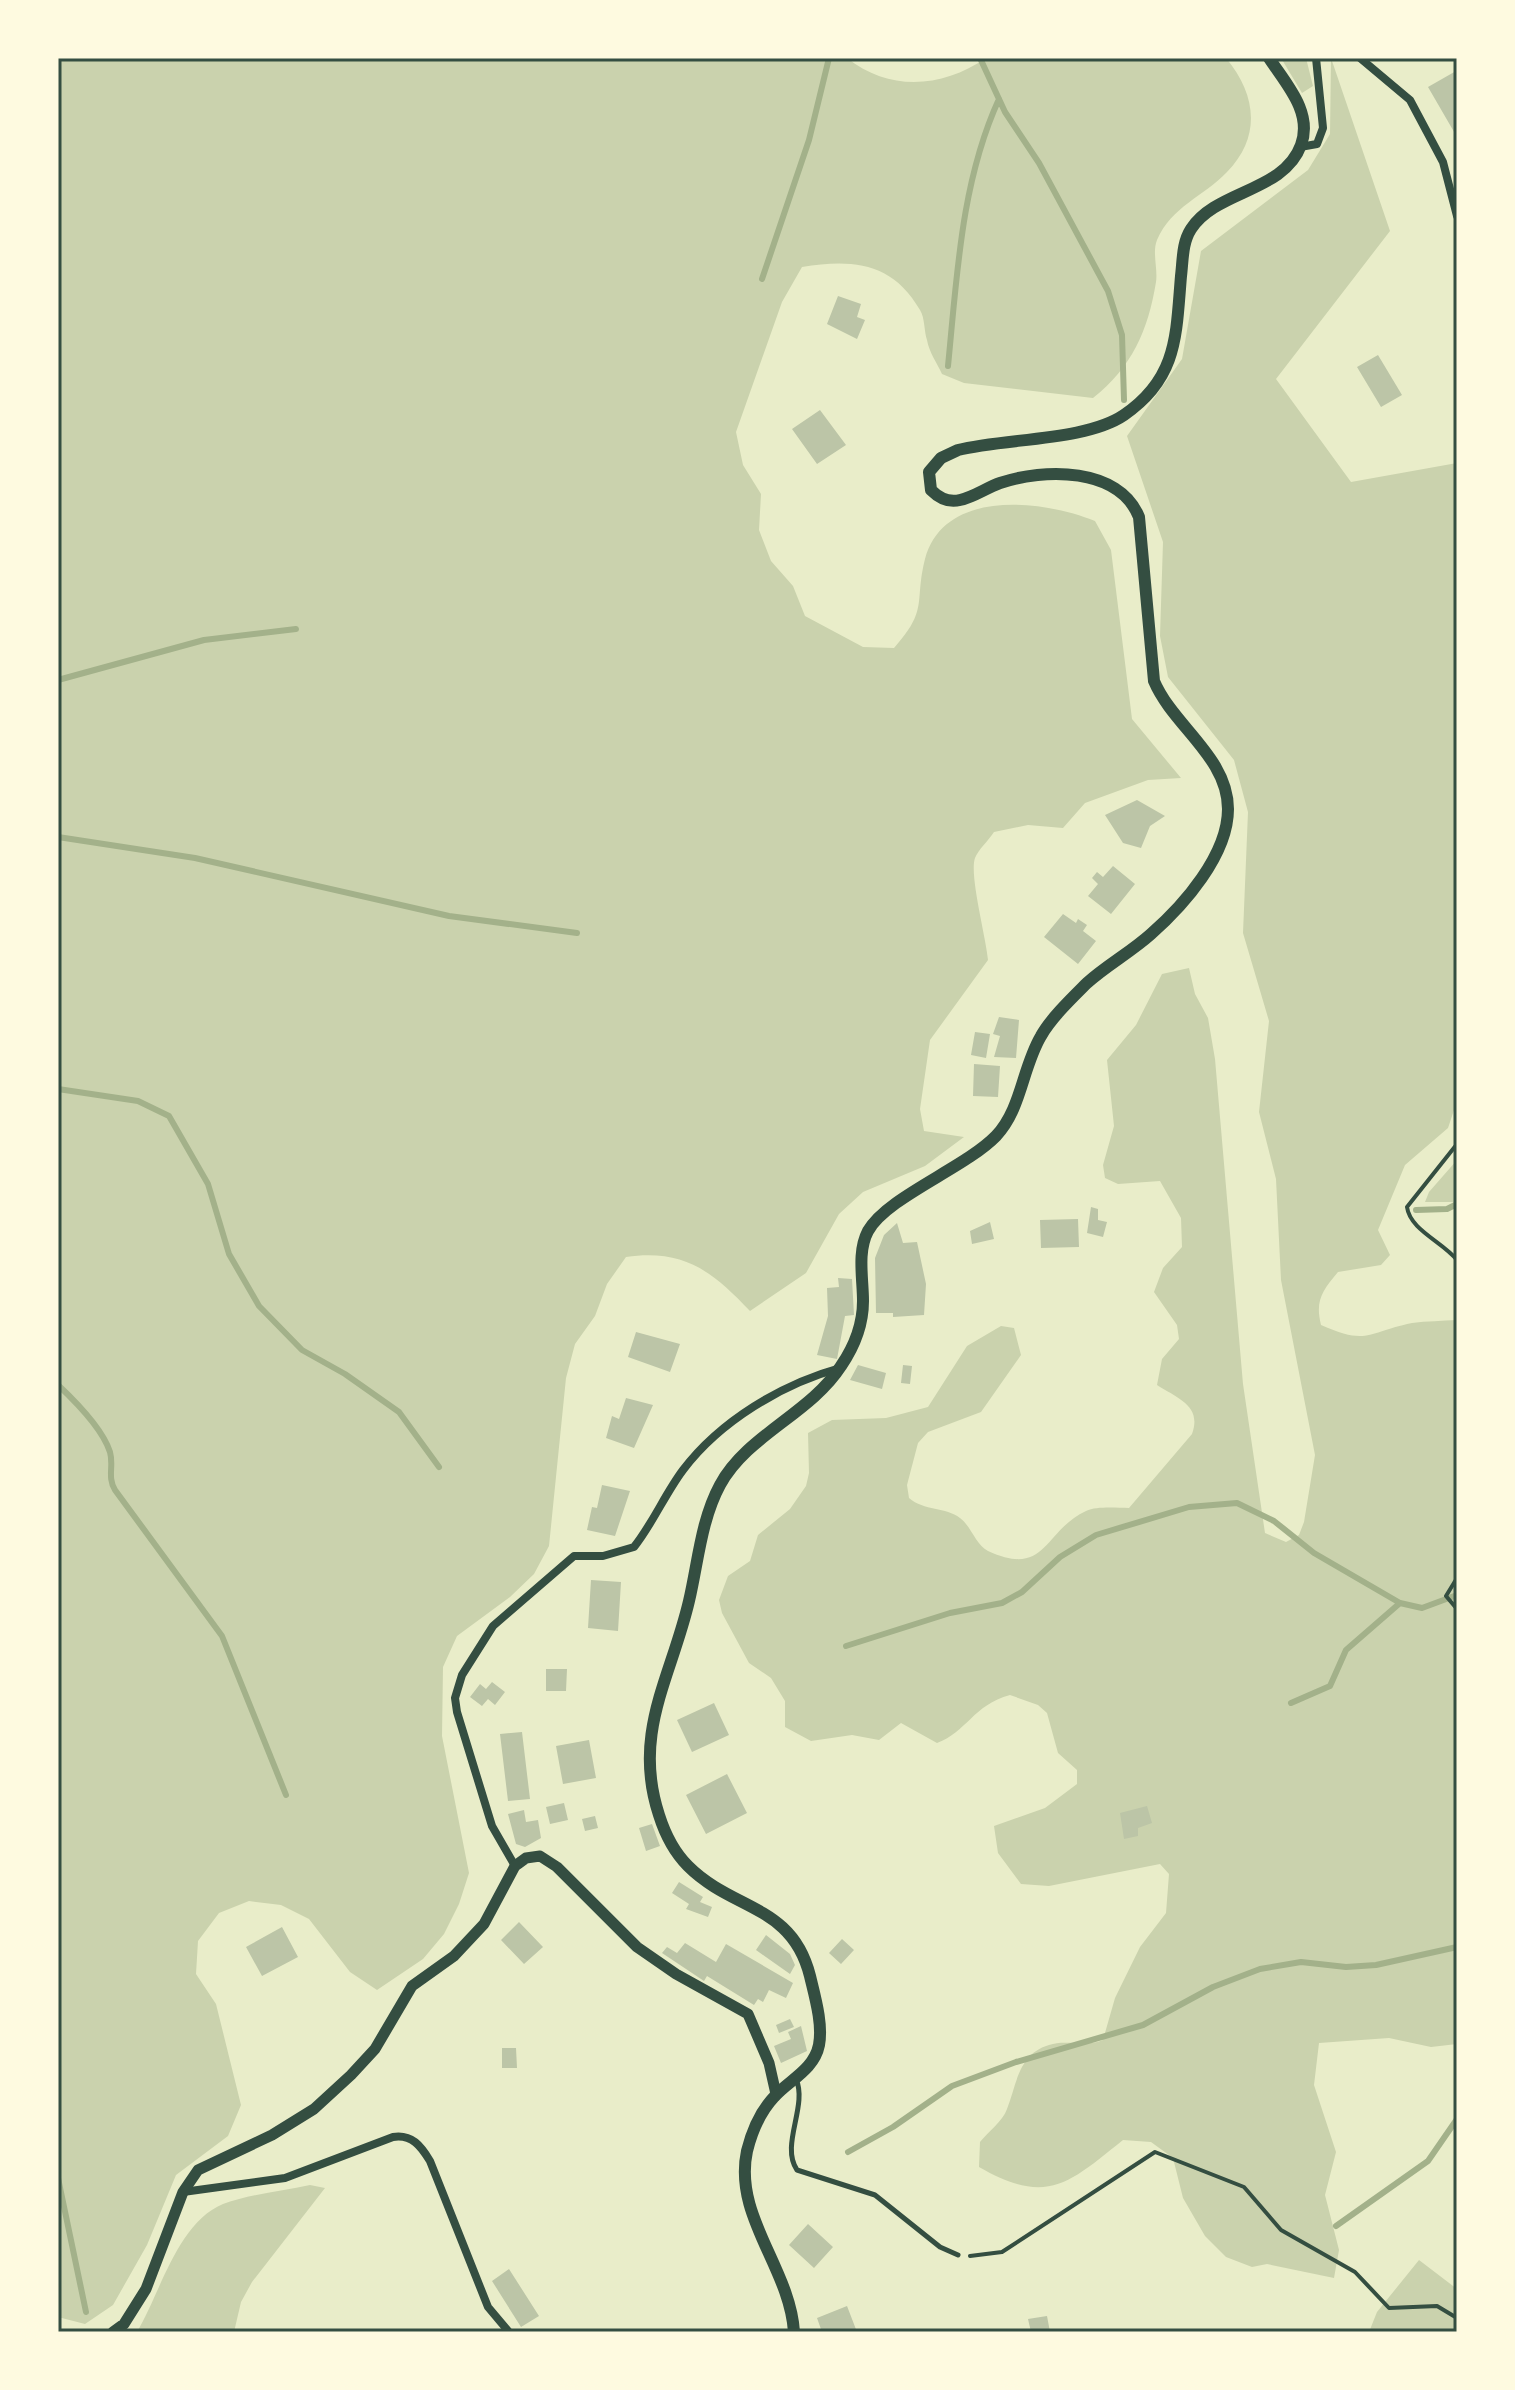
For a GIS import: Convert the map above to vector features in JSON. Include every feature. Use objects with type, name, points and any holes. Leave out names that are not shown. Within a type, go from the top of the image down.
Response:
[{"type":"main road","points":[[794,2332],[783,2283],[746,2195],[744,2175],[750,2139],[760,2115],[776,2094],[814,2060],[820,2039],[802,1950],[792,1933],[776,1920],[711,1884],[690,1868],[673,1849],[652,1794],[649,1733],[689,1605],[709,1510],[721,1483],[738,1460],[821,1391],[840,1368],[860,1328],[863,1307],[862,1256],[871,1226],[982,1149],[1002,1130],[1016,1106],[1041,1035],[1089,982],[1153,933],[1187,895],[1221,844],[1228,811],[1221,776],[1162,700],[1154,681],[1139,517],[1134,503],[1119,489],[1100,481],[1047,475],[1000,483],[960,500],[949,501],[931,490],[929,472],[941,458],[958,450],[1095,428],[1126,414],[1167,369],[1175,349],[1184,244],[1192,227],[1207,213],[1274,176],[1289,164],[1300,147],[1304,129],[1301,107],[1269,58]]},
{"type":"street","points":[[1300,147],[1317,144],[1323,128],[1316,58]]},
{"type":"street","points":[[1360,58],[1410,100],[1443,162],[1457,216]]},
{"type":"street","points":[[515,1866],[492,1826],[457,1712],[455,1698],[474,1651],[493,1626],[574,1556],[603,1556],[634,1547],[684,1468],[702,1447],[745,1413],[806,1379],[840,1368]]},
{"type":"street","points":[[113,2332],[124,2324],[146,2289],[183,2192],[198,2170],[272,2135],[314,2109],[351,2075],[375,2049],[412,1986],[454,1956],[484,1924],[515,1866],[526,1858],[540,1856],[557,1867],[637,1947],[676,1974],[748,2014],[769,2063],[776,2094]]},
{"type":"street","points":[[183,2192],[285,2178],[393,2137],[408,2137],[419,2144],[430,2161],[488,2307],[509,2332]]},
{"type":"lane","points":[[796,2078],[802,2092],[792,2155],[797,2170],[875,2195],[940,2247],[958,2255]]},
{"type":"path","points":[[1457,1144],[1407,1207],[1412,1222],[1438,1240],[1457,1260]]},
{"type":"path","points":[[1457,1578],[1446,1596],[1457,1609]]},
{"type":"path","points":[[958,2255],[988,2256],[1002,2252],[1155,2152],[1244,2187],[1281,2230],[1355,2272],[1389,2308],[1437,2306],[1457,2318]]},
{"type":"green space","points":[[58,58],[847,58],[881,77],[916,82],[952,75],[986,58],[1226,58],[1244,86],[1251,115],[1246,144],[1238,158],[1218,181],[1179,210],[1163,228],[1156,245],[1156,282],[1143,332],[1128,361],[1093,398],[964,383],[942,374],[928,344],[922,313],[909,294],[896,281],[868,267],[837,263],[802,267],[782,302],[736,432],[743,465],[761,494],[759,530],[771,561],[793,586],[805,616],[863,647],[894,648],[916,614],[925,559],[936,536],[952,520],[973,510],[1023,505],[1049,508],[1095,521],[1111,550],[1132,719],[1181,778],[1148,780],[1085,803],[1063,828],[1028,825],[994,832],[976,855],[974,878],[988,960],[930,1040],[920,1109],[924,1131],[964,1137],[925,1166],[863,1192],[839,1214],[806,1273],[750,1311],[723,1285],[696,1266],[664,1256],[626,1257],[607,1284],[595,1316],[575,1344],[566,1378],[549,1546],[534,1574],[510,1597],[457,1636],[443,1667],[442,1736],[469,1873],[459,1904],[444,1934],[423,1959],[377,1990],[350,1972],[309,1919],[281,1905],[249,1901],[219,1913],[198,1941],[196,1974],[216,2004],[241,2105],[228,2136],[176,2175],[147,2245],[113,2305],[85,2324],[58,2317]]},
{"type":"green space","points":[[1281,58],[1306,58],[1313,86],[1302,93]]},
{"type":"green space","points":[[1331,58],[1390,231],[1276,379],[1351,482],[1457,463],[1457,1101],[1448,1128],[1405,1165],[1378,1230],[1390,1255],[1381,1265],[1338,1272],[1324,1291],[1319,1309],[1321,1325],[1359,1336],[1412,1323],[1457,1320],[1457,2044],[1431,2047],[1389,2038],[1319,2043],[1314,2085],[1336,2152],[1325,2195],[1339,2250],[1334,2278],[1267,2264],[1252,2267],[1226,2257],[1205,2236],[1183,2198],[1173,2158],[1151,2142],[1123,2140],[1087,2168],[1056,2185],[1022,2185],[979,2167],[980,2142],[1005,2113],[1020,2071],[1031,2055],[1056,2043],[1103,2040],[1115,1998],[1140,1947],[1166,1913],[1169,1874],[1160,1864],[1049,1886],[1021,1884],[998,1853],[994,1826],[1045,1808],[1077,1784],[1077,1770],[1058,1753],[1047,1713],[1038,1705],[1010,1695],[987,1705],[956,1732],[937,1743],[901,1723],[879,1740],[852,1735],[811,1741],[785,1727],[785,1701],[771,1678],[749,1663],[722,1613],[719,1600],[728,1576],[750,1561],[758,1535],[790,1509],[806,1486],[809,1473],[808,1433],[832,1420],[886,1418],[928,1407],[967,1346],[1001,1326],[1014,1328],[1021,1355],[981,1412],[928,1432],[918,1443],[907,1485],[909,1498],[960,1518],[988,1551],[1007,1558],[1022,1559],[1043,1549],[1061,1529],[1090,1509],[1129,1508],[1192,1434],[1194,1416],[1191,1410],[1157,1385],[1162,1359],[1179,1339],[1177,1325],[1154,1292],[1163,1268],[1182,1247],[1181,1218],[1160,1181],[1118,1184],[1105,1178],[1103,1165],[1114,1126],[1107,1060],[1136,1025],[1162,974],[1189,968],[1195,994],[1208,1018],[1215,1059],[1243,1384],[1265,1533],[1286,1542],[1299,1535],[1315,1455],[1281,1280],[1276,1179],[1259,1112],[1269,1021],[1243,933],[1248,812],[1234,760],[1168,677],[1160,636],[1163,542],[1127,436],[1182,359],[1201,251],[1308,170],[1330,134]]},
{"type":"green space","points":[[1457,1160],[1457,1202],[1425,1202],[1429,1192]]},
{"type":"green space","points":[[310,2185],[325,2188],[252,2282],[241,2302],[234,2332],[137,2332],[171,2261],[193,2227],[207,2213],[223,2204],[255,2195]]},
{"type":"green space","points":[[1419,2260],[1457,2289],[1457,2332],[1369,2332],[1377,2312]]},
{"type":"building","points":[[1457,72],[1457,137],[1428,87]]},
{"type":"building","points":[[838,296],[861,304],[857,317],[865,320],[857,339],[827,324]]},
{"type":"building","points":[[1378,355],[1402,395],[1381,407],[1357,367]]},
{"type":"building","points":[[820,410],[846,445],[817,464],[792,429]]},
{"type":"building","points":[[1137,800],[1165,816],[1150,826],[1141,848],[1123,843],[1105,815]]},
{"type":"building","points":[[1113,866],[1135,884],[1111,914],[1088,896],[1098,884],[1092,878],[1097,872],[1103,877]]},
{"type":"building","points":[[1063,914],[1076,923],[1078,919],[1087,925],[1083,931],[1096,941],[1078,964],[1044,937]]},
{"type":"building","points":[[999,1017],[1019,1020],[1016,1058],[994,1057],[1000,1036],[993,1034]]},
{"type":"building","points":[[975,1032],[990,1034],[986,1058],[971,1055]]},
{"type":"building","points":[[974,1064],[1000,1066],[998,1097],[973,1096]]},
{"type":"building","points":[[1091,1207],[1098,1209],[1098,1220],[1107,1222],[1103,1237],[1087,1233]]},
{"type":"building","points":[[1078,1219],[1079,1247],[1041,1248],[1040,1220]]},
{"type":"building","points":[[990,1222],[994,1239],[972,1244],[970,1231]]},
{"type":"building","points":[[897,1223],[903,1243],[917,1242],[926,1284],[924,1315],[893,1317],[893,1313],[876,1313],[875,1258],[884,1235]]},
{"type":"building","points":[[838,1278],[852,1279],[854,1315],[845,1316],[837,1359],[817,1355],[828,1316],[827,1288],[839,1287]]},
{"type":"building","points":[[636,1332],[680,1344],[670,1372],[628,1357]]},
{"type":"building","points":[[858,1365],[886,1373],[882,1389],[850,1380]]},
{"type":"building","points":[[903,1365],[912,1366],[910,1384],[901,1383]]},
{"type":"building","points":[[626,1398],[653,1405],[634,1448],[606,1438],[612,1416],[619,1419]]},
{"type":"building","points":[[602,1485],[630,1491],[615,1536],[587,1530],[592,1507],[597,1508]]},
{"type":"building","points":[[591,1580],[621,1582],[618,1631],[588,1628]]},
{"type":"building","points":[[546,1669],[567,1669],[566,1691],[546,1691]]},
{"type":"building","points":[[492,1682],[505,1692],[495,1705],[488,1699],[482,1706],[470,1697],[480,1684],[486,1689]]},
{"type":"building","points":[[714,1703],[729,1735],[692,1752],[677,1720]]},
{"type":"building","points":[[522,1732],[530,1799],[508,1801],[500,1734]]},
{"type":"building","points":[[589,1740],[596,1778],[563,1784],[556,1746]]},
{"type":"building","points":[[727,1774],[747,1813],[706,1834],[686,1795]]},
{"type":"building","points":[[564,1803],[568,1820],[550,1824],[546,1807]]},
{"type":"building","points":[[1147,1806],[1152,1823],[1138,1828],[1138,1836],[1124,1839],[1120,1813]]},
{"type":"building","points":[[524,1810],[526,1822],[538,1820],[541,1838],[525,1847],[516,1844],[508,1814]]},
{"type":"building","points":[[595,1816],[598,1828],[585,1831],[582,1819]]},
{"type":"building","points":[[652,1824],[660,1846],[646,1851],[639,1828]]},
{"type":"building","points":[[679,1882],[703,1897],[700,1902],[712,1907],[708,1917],[686,1909],[689,1904],[672,1893]]},
{"type":"building","points":[[519,1922],[543,1947],[524,1964],[501,1940]]},
{"type":"building","points":[[282,1927],[298,1957],[262,1976],[246,1947]]},
{"type":"building","points":[[766,1935],[790,1954],[795,1965],[790,1974],[756,1950]]},
{"type":"building","points":[[842,1939],[854,1950],[841,1964],[829,1953]]},
{"type":"building","points":[[685,1943],[716,1962],[726,1944],[793,1983],[786,1998],[769,1990],[763,2002],[758,1999],[754,2005],[707,1976],[704,1981],[662,1953],[667,1947],[677,1953]]},
{"type":"building","points":[[790,2019],[794,2027],[779,2033],[776,2025]]},
{"type":"building","points":[[801,2026],[807,2051],[781,2063],[774,2046],[791,2039],[788,2032]]},
{"type":"building","points":[[502,2048],[516,2048],[517,2068],[502,2068]]},
{"type":"building","points":[[808,2224],[833,2247],[814,2268],[789,2245]]},
{"type":"building","points":[[509,2269],[539,2316],[521,2327],[492,2281]]},
{"type":"building","points":[[847,2306],[857,2332],[822,2332],[817,2318]]},
{"type":"building","points":[[1047,2316],[1050,2332],[1031,2332],[1028,2319]]},
{"type":"waterway","points":[[762,279],[809,140],[829,58]]},
{"type":"waterway","points":[[980,58],[1005,112],[1039,163],[1108,291],[1122,335],[1124,400]]},
{"type":"waterway","points":[[948,366],[958,264],[969,196],[976,163],[999,99]]},
{"type":"waterway","points":[[58,680],[204,640],[296,629]]},
{"type":"waterway","points":[[58,837],[195,858],[449,916],[577,933]]},
{"type":"waterway","points":[[58,1089],[138,1101],[169,1116],[208,1184],[229,1254],[259,1306],[302,1350],[345,1374],[399,1412],[439,1467]]},
{"type":"waterway","points":[[1416,1210],[1447,1209],[1457,1204]]},
{"type":"waterway","points":[[58,1385],[88,1416],[106,1443],[115,1490],[222,1636],[286,1795]]},
{"type":"waterway","points":[[846,1646],[950,1613],[1002,1603],[1022,1592],[1060,1557],[1096,1535],[1189,1507],[1237,1503],[1274,1521],[1314,1553],[1400,1603],[1422,1608],[1457,1595]]},
{"type":"waterway","points":[[1291,1703],[1330,1686],[1346,1650],[1400,1603]]},
{"type":"waterway","points":[[848,2152],[893,2127],[952,2086],[1016,2062],[1143,2025],[1213,1987],[1260,1969],[1301,1962],[1346,1967],[1376,1965],[1457,1947]]},
{"type":"waterway","points":[[1336,2226],[1428,2161],[1457,2119]]},
{"type":"waterway","points":[[58,2178],[86,2312]]}]
